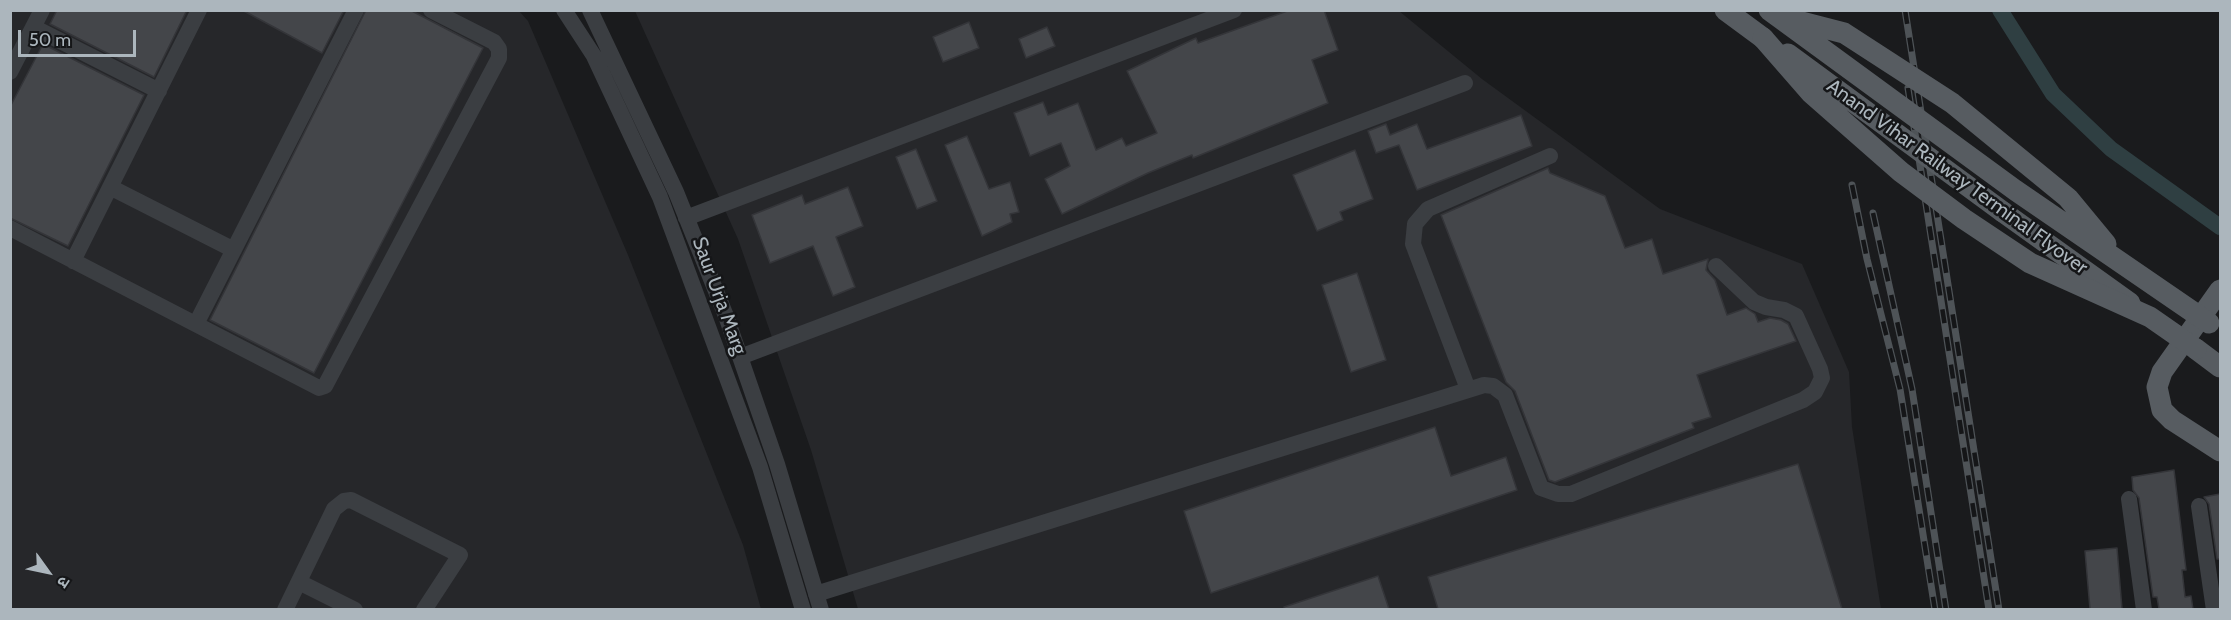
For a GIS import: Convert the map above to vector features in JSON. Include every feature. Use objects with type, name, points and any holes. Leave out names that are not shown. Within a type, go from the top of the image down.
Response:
[{"type":"main road","name":"Anand Vihar Railway Terminal Flyover","points":[[1725,10],[1799,61],[2220,367]]},
{"type":"main road","name":"Anand Vihar Railway Terminal Flyover","points":[[1772,13],[2014,190],[2215,328]]},
{"type":"main road","name":"Anand Vihar Railway Terminal Flyover","points":[[1772,13],[1844,33],[1952,103],[2068,198],[2121,264]]},
{"type":"main road","name":"Anand Vihar Railway Terminal Flyover","points":[[1763,38],[1811,93],[1901,172],[1964,219],[2030,263],[2150,317]]},
{"type":"main road","points":[[2220,290],[2162,372],[2157,387],[2162,410],[2172,420],[2220,451]]},
{"type":"street","points":[[10,72],[42,10]]},
{"type":"street","points":[[73,261],[199,10]]},
{"type":"street","points":[[196,324],[356,10]]},
{"type":"street","points":[[10,228],[319,387],[327,384],[498,58],[499,49],[494,42],[431,10]]},
{"type":"street","name":"Saur Urja Marg","points":[[564,10],[594,56],[660,197],[760,466],[803,609]]},
{"type":"street","name":"Saur Urja Marg","points":[[590,10],[686,218],[717,293],[777,464],[818,602]]},
{"type":"street","points":[[686,218],[1234,10]]},
{"type":"street","points":[[33,27],[159,91]]},
{"type":"street","points":[[740,357],[1465,83]]},
{"type":"street","points":[[1468,389],[1413,244],[1415,224],[1428,209],[1550,156]]},
{"type":"street","points":[[110,187],[234,250]]},
{"type":"street","points":[[818,602],[1468,389],[1493,386],[1505,394],[1541,488],[1558,494],[1572,494],[1811,396],[1822,378],[1796,316],[1784,310],[1766,308],[1754,302],[1716,266]]},
{"type":"street","points":[[698,301],[717,293]]},
{"type":"street","points":[[2129,499],[2144,609]]},
{"type":"street","points":[[285,609],[334,509],[344,501],[351,500],[460,555],[424,609]]},
{"type":"street","points":[[2199,506],[2214,609]]},
{"type":"street","points":[[299,582],[355,609]]},
{"type":"shaded area","points":[[10,11],[519,11],[528,21],[628,255],[743,545],[761,609],[11,609]]},
{"type":"shaded area","points":[[635,11],[1399,11],[1482,79],[1660,209],[1802,264],[1849,372],[1852,427],[1881,609],[858,609],[811,450],[738,239]]},
{"type":"building","points":[[57,10],[187,10],[154,77],[50,24]]},
{"type":"building","points":[[242,10],[344,10],[322,53]]},
{"type":"building","points":[[366,10],[410,10],[483,48],[314,373],[210,320]]},
{"type":"building","points":[[1290,10],[1324,10],[1338,50],[1312,60],[1328,103],[1193,158],[1192,155],[1148,173],[1062,214],[1045,179],[1070,166],[1061,143],[1030,156],[1014,113],[1043,102],[1048,115],[1078,103],[1096,150],[1122,138],[1126,146],[1157,133],[1127,71],[1196,38],[1198,43]]},
{"type":"building","points":[[969,22],[979,48],[943,62],[933,37]]},
{"type":"building","points":[[1047,27],[1055,46],[1026,58],[1019,39]]},
{"type":"building","points":[[43,44],[144,95],[68,246],[10,218],[10,107]]},
{"type":"building","points":[[1521,115],[1532,146],[1417,190],[1399,145],[1376,153],[1368,131],[1386,124],[1390,135],[1417,124],[1427,149]]},
{"type":"building","points":[[967,136],[989,189],[1010,182],[1019,212],[1010,214],[1012,222],[982,236],[945,145]]},
{"type":"building","points":[[916,149],[937,201],[917,209],[896,157]]},
{"type":"building","points":[[1355,150],[1373,199],[1340,212],[1343,220],[1317,231],[1293,175]]},
{"type":"building","points":[[1548,168],[1550,173],[1605,196],[1625,248],[1652,239],[1663,274],[1708,259],[1706,270],[1715,280],[1727,315],[1746,308],[1755,314],[1758,322],[1770,318],[1781,320],[1788,324],[1796,341],[1697,375],[1711,417],[1692,423],[1694,428],[1555,482],[1549,480],[1515,391],[1506,382],[1441,215]]},
{"type":"building","points":[[848,187],[863,226],[836,237],[855,287],[833,296],[813,246],[770,263],[752,215],[802,195],[805,204]]},
{"type":"building","points":[[1357,273],[1386,360],[1351,372],[1322,285]]},
{"type":"building","points":[[1435,427],[1451,476],[1506,457],[1517,490],[1211,593],[1184,511]]},
{"type":"building","points":[[1798,464],[1842,609],[1438,609],[1428,577]]},
{"type":"building","points":[[2174,470],[2186,570],[2182,570],[2185,597],[2191,596],[2193,609],[2159,609],[2157,597],[2153,597],[2139,498],[2133,490],[2132,477]]},
{"type":"building","points":[[2220,494],[2220,559],[2217,559],[2209,504],[2204,497]]},
{"type":"building","points":[[2117,548],[2122,609],[2090,609],[2085,551]]},
{"type":"building","points":[[1378,576],[1389,609],[1284,609],[1284,607]]},
{"type":"waterway","points":[[2000,10],[2053,94],[2111,149],[2220,227]]},
{"type":"railway","points":[[1905,10],[1999,610]]},
{"type":"railway","points":[[1908,88],[1989,610]]},
{"type":"railway","points":[[1852,185],[1867,259],[1900,389],[1935,610]]},
{"type":"railway","points":[[1873,213],[1912,389],[1946,610]]}]
